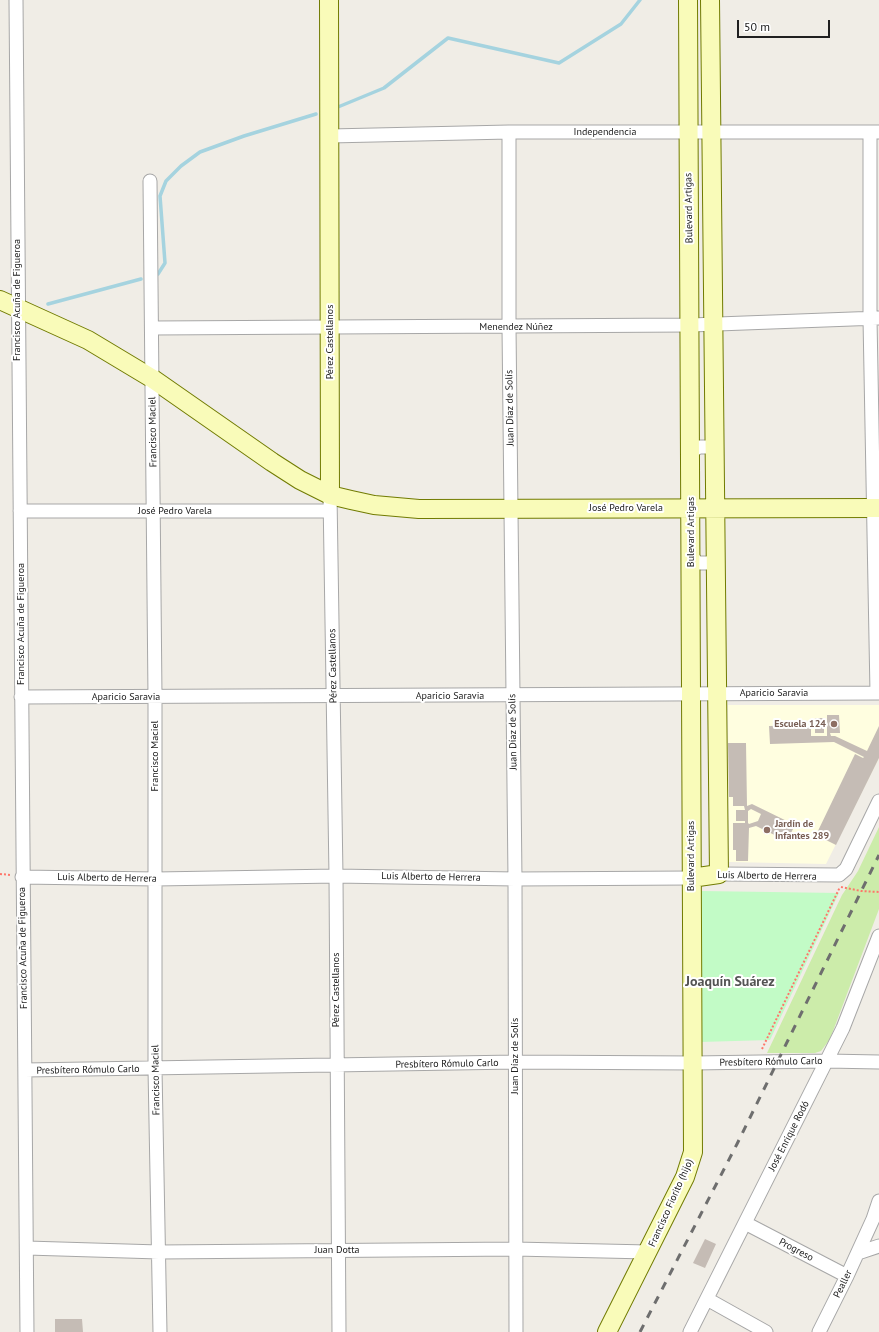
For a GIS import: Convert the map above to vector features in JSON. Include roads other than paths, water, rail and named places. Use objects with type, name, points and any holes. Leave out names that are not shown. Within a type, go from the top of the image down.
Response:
[{"type":"street","name":"Francisco Acuña de Figueroa","points":[[16,0],[17,307],[27,1332]]},
{"type":"street","name":"Pérez Castellanos","points":[[329,0],[330,503],[336,876],[338,1332]]},
{"type":"street","name":"Bulevard Artigas","points":[[688,0],[691,452],[691,878],[694,1063]]},
{"type":"street","points":[[710,0],[713,324],[716,453],[719,874]]},
{"type":"street","name":"Independencia","points":[[330,136],[509,132],[874,132]]},
{"type":"street","name":"Juan Díaz de Solís","points":[[509,132],[509,327],[515,879],[516,1332]]},
{"type":"street","points":[[874,132],[874,319],[878,693]]},
{"type":"street","name":"Francisco Maciel","points":[[150,181],[153,328],[156,880],[155,1069],[160,1332]]},
{"type":"street","name":"José Pedro Varela","points":[[0,300],[88,340],[153,379],[330,503]]},
{"type":"street","name":"Menendez Núñez","points":[[153,328],[690,325],[874,319]]},
{"type":"street","points":[[691,452],[699,447],[708,447],[716,453]]},
{"type":"street","name":"José Pedro Varela","points":[[20,511],[154,511],[330,503],[419,509],[691,507],[877,508]]},
{"type":"street","points":[[690,556],[698,563],[709,563],[716,557]]},
{"type":"street","name":"Aparicio Saravia","points":[[21,697],[513,696],[691,693],[878,693]]},
{"type":"street","name":"Luis Alberto de Herrera","points":[[22,877],[156,880],[336,876],[515,879],[691,878],[719,874],[839,881],[879,801]]},
{"type":"street","name":"José Enrique Rodó","points":[[690,1332],[843,1028],[879,936]]},
{"type":"street","name":"Presbítero Rómulo Carlo","points":[[25,1070],[516,1062],[694,1063],[827,1061],[876,1064]]},
{"type":"street","name":"Francisco Fiorito (hijo)","points":[[607,1332],[690,1166],[693,1152],[694,1063]]},
{"type":"street","points":[[873,1234],[873,1219],[879,1201]]},
{"type":"street","name":"Progreso","points":[[745,1223],[847,1276]]},
{"type":"street","name":"Pealler","points":[[819,1332],[858,1253],[873,1234]]},
{"type":"street","points":[[858,1253],[879,1246]]},
{"type":"street","name":"Juan Dotta","points":[[27,1248],[159,1252],[515,1249],[648,1252]]},
{"type":"street","points":[[707,1299],[766,1332]]},
{"type":"waterway","points":[[338,107],[384,88],[448,38],[559,63],[621,24],[640,0]]},
{"type":"waterway","points":[[158,274],[165,263],[160,196],[166,181],[181,166],[200,152],[244,136],[316,114]]},
{"type":"waterway","points":[[48,304],[141,279]]},
{"type":"railway","points":[[640,1332],[737,1144],[879,855]]},
{"type":"place","name":"Escuela 124","points":[[834,724]]},
{"type":"place","name":"Jardín de Infantes 289","points":[[767,830]]},
{"type":"district","name":"Joaquín Suárez","points":[[730,982]]}]
